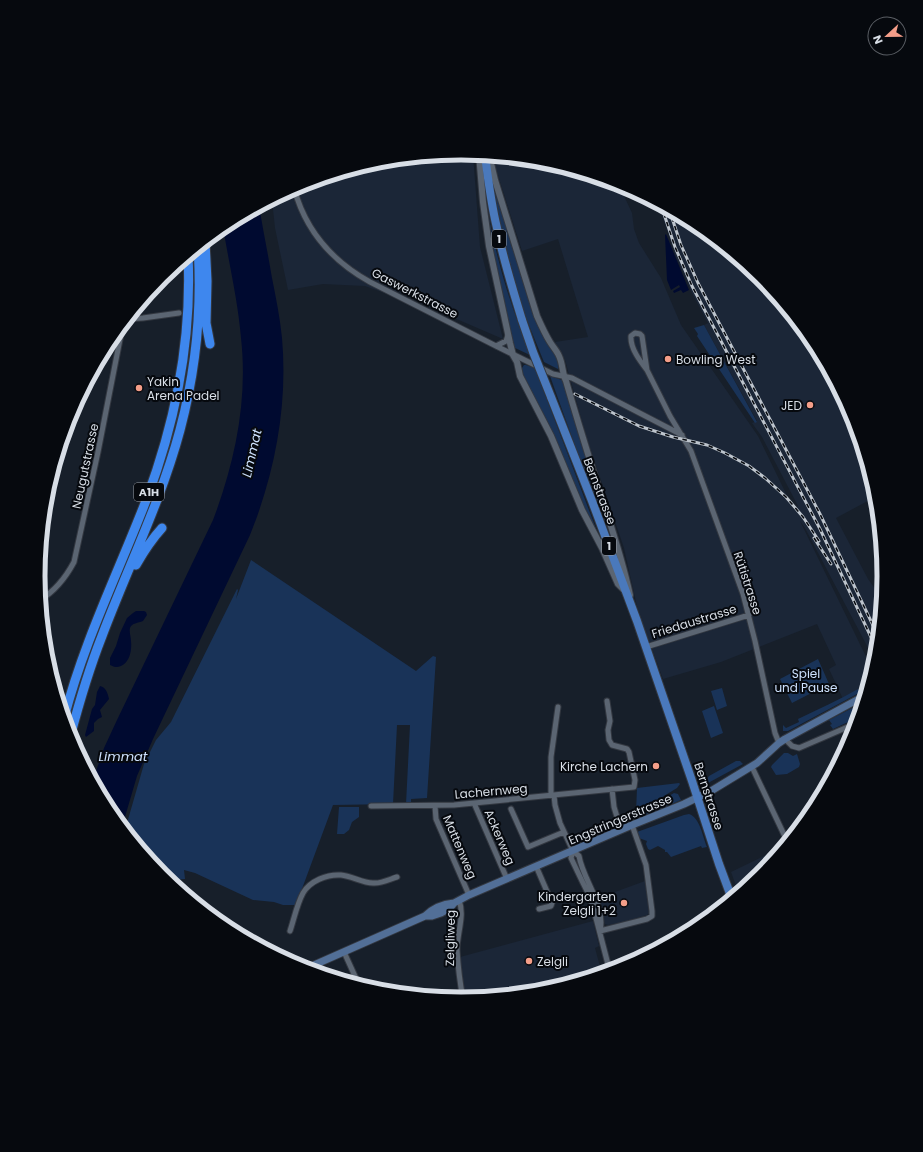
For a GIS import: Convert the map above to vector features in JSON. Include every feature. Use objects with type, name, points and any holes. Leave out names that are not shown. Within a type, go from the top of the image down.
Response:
[{"type":"highway","points":[[205,248],[207,328],[210,344]]},
{"type":"highway","name":"A1H","points":[[73,726],[86,680],[114,605],[149,521],[180,429],[187,399],[197,331],[199,288],[198,254]]},
{"type":"highway","name":"A1H","points":[[67,709],[90,637],[147,497],[168,434],[178,395],[184,355],[188,314],[188,262]]},
{"type":"highway","points":[[114,605],[145,548],[162,528]]},
{"type":"main road","name":"Bernstrasse","points":[[486,160],[497,229],[522,320],[626,591],[730,894]]},
{"type":"main road","name":"Engstringerstrasse","points":[[314,965],[425,916],[438,907],[456,902],[536,866],[697,798],[752,767],[782,741],[860,698]]},
{"type":"street","points":[[480,160],[489,246],[498,292],[520,376],[547,426],[582,510],[602,548],[618,584],[626,591]]},
{"type":"street","points":[[490,160],[537,316],[544,332],[557,351],[562,364],[563,375],[623,565],[635,616]]},
{"type":"street","name":"Gaswerkstrasse","points":[[296,194],[299,205],[310,227],[330,252],[344,265],[370,282],[496,346],[553,374],[558,376],[563,375]]},
{"type":"street","points":[[133,319],[179,313]]},
{"type":"street","points":[[636,333],[642,336],[647,370],[641,362],[632,343],[631,336],[636,333]]},
{"type":"street","points":[[496,346],[506,341],[509,334]]},
{"type":"street","name":"Neugutstrasse","points":[[46,595],[58,586],[68,575],[74,562],[103,429],[121,337]]},
{"type":"street","name":"Rütistrasse","points":[[647,370],[690,451],[743,594],[775,733],[782,741]]},
{"type":"street","points":[[563,375],[572,378],[682,435]]},
{"type":"street","name":"Friedaustrasse","points":[[646,647],[749,615]]},
{"type":"street","name":"Lachernweg","points":[[371,806],[435,806],[634,787],[629,752],[627,749],[612,745],[609,740],[608,730],[610,721],[606,701]]},
{"type":"street","points":[[558,707],[552,757],[552,795],[557,814],[573,851],[571,858],[590,897],[608,965]]},
{"type":"street","points":[[782,741],[799,748],[850,726]]},
{"type":"street","points":[[752,767],[786,838]]},
{"type":"street","points":[[612,789],[614,808],[621,830]]},
{"type":"street","name":"Ackerweg","points":[[474,803],[507,879]]},
{"type":"street","name":"Mattenweg","points":[[435,806],[436,819],[469,896]]},
{"type":"street","points":[[511,809],[528,847],[564,832]]},
{"type":"street","points":[[600,931],[647,919],[652,916],[646,865],[632,825]]},
{"type":"street","points":[[536,866],[552,903],[551,906],[539,909]]},
{"type":"street","points":[[290,931],[304,892],[310,885],[319,879],[341,875],[378,883],[397,877]]},
{"type":"street","name":"Zelgliweg","points":[[456,902],[462,907],[457,949],[462,992]]},
{"type":"street","points":[[344,952],[356,978]]},
{"type":"shaded area","points":[[434,160],[473,160],[480,247],[503,339],[431,308],[399,292],[396,297],[365,286],[323,284],[288,290],[275,228],[272,204],[302,191],[328,182],[354,174],[407,163]]},
{"type":"shaded area","points":[[494,161],[543,168],[569,174],[622,191],[632,213],[634,229],[639,243],[661,278],[681,325],[758,436],[794,510],[798,506],[762,437],[752,423],[757,421],[704,325],[708,323],[692,293],[676,257],[660,210],[715,246],[756,281],[775,301],[808,345],[835,392],[846,417],[864,468],[871,499],[836,518],[868,579],[877,592],[871,653],[800,521],[869,662],[863,687],[844,701],[829,669],[836,665],[817,624],[721,662],[663,679],[638,611],[624,548],[586,436],[565,360],[555,342],[588,337],[558,239],[522,251]]},
{"type":"shaded area","points":[[775,851],[737,888],[731,872]]},
{"type":"shaded area","name":"Kindergarten Zelgli 1+2","points":[[645,881],[649,913],[647,915],[623,922],[608,925],[605,924],[599,902],[600,899],[604,896]]},
{"type":"shaded area","name":"Zelgli","points":[[593,921],[599,946],[595,948],[600,968],[569,978],[516,989],[489,992],[464,992],[460,957]]},
{"type":"green space","points":[[492,180],[532,308],[555,352],[559,366],[558,369],[544,362],[526,318],[503,239]]},
{"type":"green space","points":[[484,194],[501,270],[512,307],[530,355],[513,347],[514,345],[512,343],[499,290]]},
{"type":"green space","points":[[704,325],[757,422],[755,423],[697,336],[698,334],[694,328]]},
{"type":"green space","points":[[524,365],[535,368],[598,534],[584,510],[550,428],[522,375],[522,368]]},
{"type":"green space","points":[[550,376],[562,380],[564,383],[620,564],[601,508],[588,482]]},
{"type":"green space","points":[[251,560],[416,671],[433,656],[436,657],[427,798],[411,799],[411,804],[406,804],[410,725],[397,725],[393,804],[333,805],[296,905],[283,905],[274,902],[253,900],[195,873],[184,870],[185,879],[176,879],[148,851],[127,824],[144,764],[156,740],[171,722],[237,589],[236,599]]},
{"type":"green space","name":"Spiel und Pause","points":[[818,659],[829,684],[792,703],[780,679]]},
{"type":"green space","points":[[722,688],[727,706],[717,710],[711,691]]},
{"type":"green space","points":[[858,689],[860,692],[859,693],[788,731],[783,731],[783,725],[786,728],[799,722],[798,719]]},
{"type":"green space","points":[[857,705],[852,720],[833,729],[829,720]]},
{"type":"green space","points":[[714,706],[723,733],[711,738],[702,711]]},
{"type":"green space","points":[[784,753],[788,753],[793,756],[797,754],[800,764],[799,767],[787,774],[776,775],[771,767]]},
{"type":"green space","points":[[736,761],[740,761],[743,764],[708,783],[707,779],[709,776]]},
{"type":"green space","points":[[680,784],[677,788],[636,813],[637,788]]},
{"type":"green space","points":[[674,793],[678,794],[681,800],[644,816],[647,809]]},
{"type":"green space","points":[[339,807],[359,807],[359,817],[352,822],[349,830],[344,834],[337,834]]},
{"type":"green space","points":[[689,814],[696,819],[701,828],[707,847],[702,848],[701,846],[671,857],[667,852],[665,852],[665,850],[658,846],[650,850],[648,849],[646,844],[647,841],[639,838],[637,832]]},
{"type":"water","name":"Limmat","points":[[260,211],[282,338],[283,388],[278,438],[273,463],[259,511],[250,535],[153,739],[137,776],[124,820],[95,773],[104,748],[117,720],[213,520],[228,476],[238,430],[243,384],[243,361],[238,310],[224,234]]},
{"type":"water","points":[[666,234],[689,290],[683,293],[681,290],[674,293],[673,291],[680,287],[679,285],[671,290],[667,280]]},
{"type":"water","points":[[136,611],[144,611],[147,615],[143,621],[134,624],[130,628],[130,655],[126,662],[120,667],[111,666],[110,658],[120,633],[127,618]]},
{"type":"water","points":[[100,686],[105,689],[109,699],[100,710],[102,717],[94,723],[94,731],[86,737],[85,735],[92,709],[95,705],[97,692]]},
{"type":"railway","points":[[663,211],[675,247],[692,286],[820,529],[872,640]]},
{"type":"railway","points":[[671,216],[681,245],[698,283],[820,514],[874,628]]},
{"type":"railway","points":[[575,394],[639,426],[673,437],[707,445],[749,466],[786,497],[803,517],[819,541]]},
{"type":"railway","points":[[814,538],[831,564]]},
{"type":"place","name":"Bowling West","points":[[668,359]]},
{"type":"place","name":"Yakin Arena Padel","points":[[139,388]]},
{"type":"place","name":"JED","points":[[810,405]]},
{"type":"place","name":"Kirche Lachern","points":[[656,766]]},
{"type":"place","name":"Kindergarten Zelgli 1+2","points":[[624,903]]},
{"type":"place","name":"Zelgli","points":[[529,961]]}]
